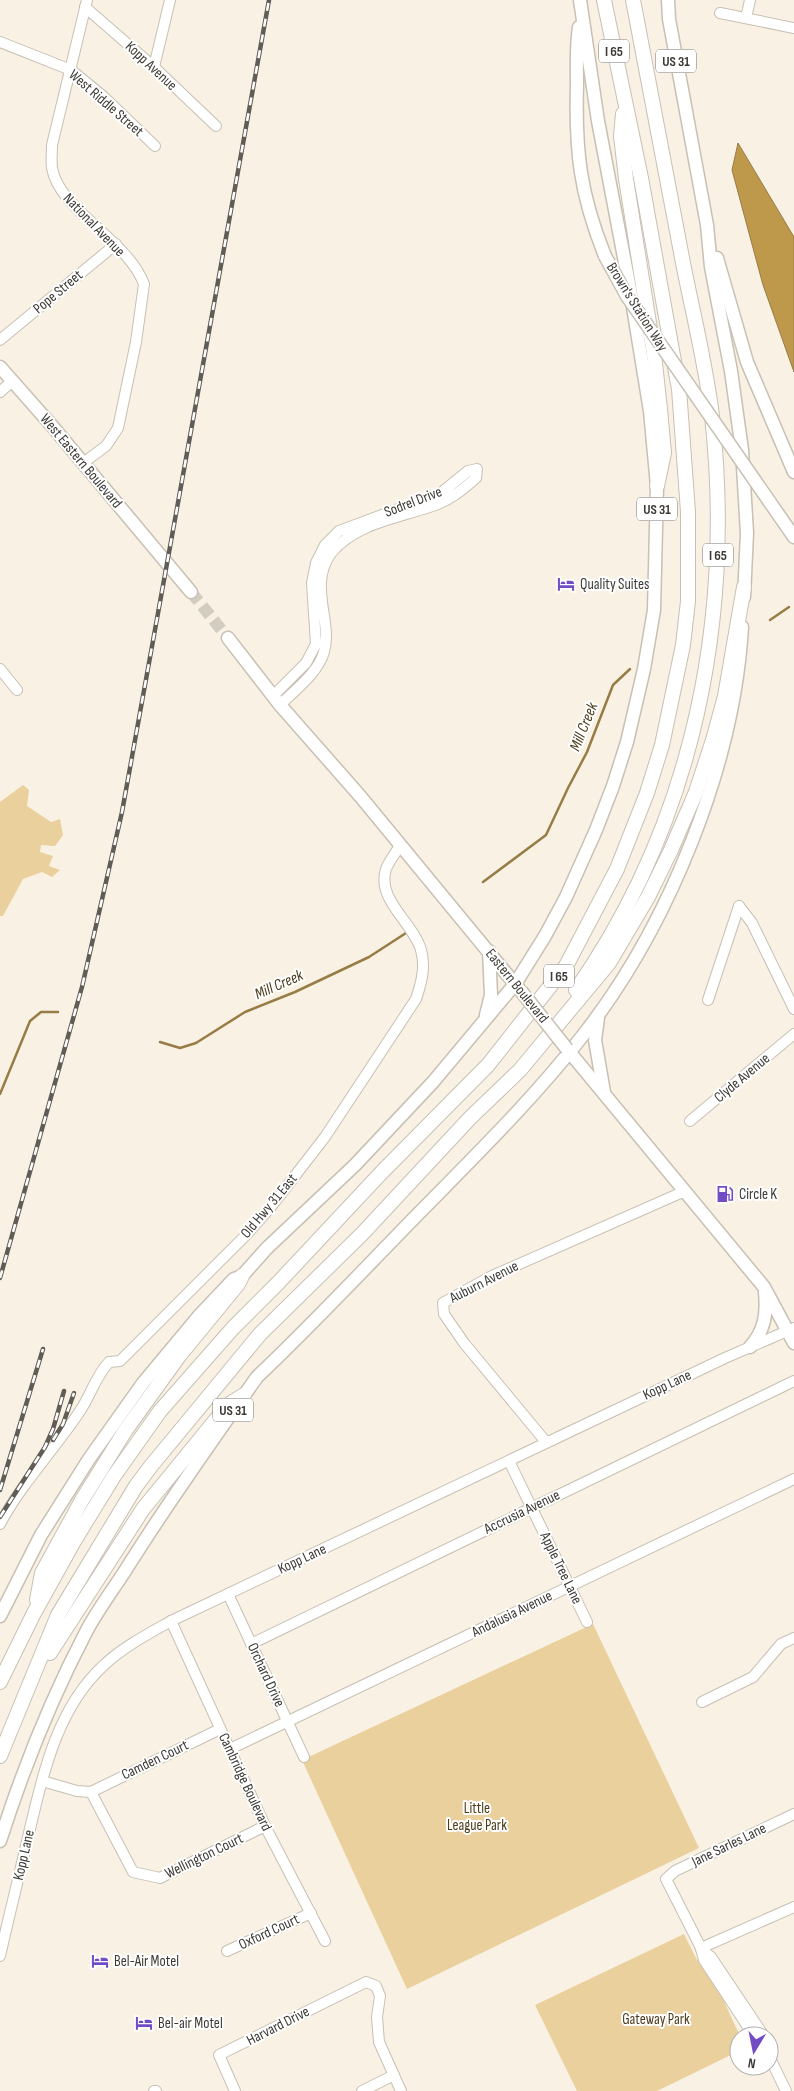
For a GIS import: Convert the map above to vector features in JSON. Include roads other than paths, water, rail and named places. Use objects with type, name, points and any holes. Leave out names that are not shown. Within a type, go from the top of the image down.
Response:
[{"type":"highway","name":"I 65","points":[[0,1682],[34,1613],[104,1493],[160,1411],[232,1328],[278,1283],[382,1172],[488,1065],[566,966],[620,861],[646,794],[662,744],[683,644],[688,601],[688,512],[679,389],[653,242],[604,0]]},
{"type":"highway","name":"I 65","points":[[0,1756],[58,1615],[136,1486],[184,1424],[260,1334],[362,1234],[470,1118],[520,1070],[599,957],[633,896],[661,832],[682,771],[697,715],[712,638],[718,569],[719,522],[711,414],[633,0]]},
{"type":"highway","points":[[624,101],[621,136],[654,354],[664,453],[657,486]]},
{"type":"highway","points":[[520,1070],[610,963],[648,898],[671,850],[696,792],[713,740],[725,696],[744,587]]},
{"type":"highway","points":[[34,1613],[42,1573],[82,1500],[125,1431],[163,1378],[238,1284],[242,1276]]},
{"type":"highway","points":[[30,1683],[143,1510],[228,1405],[244,1395]]},
{"type":"main road","name":"US 31","points":[[0,1841],[13,1798],[40,1728],[87,1630],[162,1512],[257,1378],[528,1101],[600,1011],[625,975],[653,926],[684,862],[704,808],[721,754],[741,648],[747,534],[742,450],[731,371],[711,267],[707,225],[668,20],[661,0]]},
{"type":"main road","points":[[668,0],[668,20]]},
{"type":"main road","name":"US 31","points":[[0,1616],[41,1535],[89,1459],[144,1383],[198,1317],[234,1279],[242,1276],[267,1248],[356,1165],[433,1082],[485,1021],[518,987],[566,897],[596,830],[628,742],[644,669],[654,610],[657,486],[650,411],[630,289],[598,121],[581,6]]},
{"type":"main road","name":"Brown's Station Way","points":[[581,6],[576,87],[578,164],[589,212],[605,256],[627,296],[794,537]]},
{"type":"main road","points":[[707,225],[747,362],[794,472]]},
{"type":"main road","name":"West Eastern Boulevard","points":[[0,367],[191,592]]},
{"type":"main road","name":"Eastern Boulevard","points":[[228,638],[277,700],[489,951],[568,1050],[764,1287],[791,1329],[794,1343]]},
{"type":"main road","points":[[485,1021],[491,995],[489,951]]},
{"type":"main road","points":[[600,1011],[595,1040],[605,1094]]},
{"type":"main road","points":[[750,1347],[759,1336],[765,1321],[764,1287]]},
{"type":"street","points":[[154,67],[170,0]]},
{"type":"street","points":[[746,18],[750,0]]},
{"type":"street","name":"Kopp Avenue","points":[[86,4],[216,126]]},
{"type":"street","name":"National Avenue","points":[[83,463],[106,446],[118,428],[144,294],[144,284],[141,277],[116,244],[64,196],[57,185],[52,167],[52,145],[86,4]]},
{"type":"street","points":[[720,14],[794,28]]},
{"type":"street","name":"West Riddle Street","points":[[0,42],[71,70],[104,97],[155,146]]},
{"type":"street","name":"Pope Street","points":[[0,340],[116,244]]},
{"type":"street","points":[[0,392],[12,381]]},
{"type":"street","name":"Sodrel Drive","points":[[477,469],[476,478],[460,492],[440,503],[360,530],[346,539],[332,553],[326,564],[320,590],[326,642],[324,653],[313,671],[277,700],[306,663],[316,644],[312,583],[316,563],[325,545],[339,531],[441,493],[468,471],[477,469]]},
{"type":"street","points":[[0,669],[17,690]]},
{"type":"street","name":"Old Hwy 31 East","points":[[0,1524],[81,1410],[99,1372],[109,1362],[120,1361],[270,1208],[325,1137],[416,999],[422,981],[422,952],[408,923],[386,892],[386,868],[400,845]]},
{"type":"street","points":[[708,1000],[739,906],[752,924],[794,1009]]},
{"type":"street","name":"Clyde Avenue","points":[[690,1121],[794,1034]]},
{"type":"street","name":"Auburn Avenue","points":[[546,1442],[464,1343],[444,1314],[443,1303],[492,1276],[685,1191]]},
{"type":"street","name":"Kopp Lane","points":[[0,1956],[42,1780],[53,1743],[74,1701],[104,1664],[124,1649],[171,1621],[546,1442],[791,1329]]},
{"type":"street","name":"Accrusia Avenue","points":[[251,1644],[794,1381]]},
{"type":"street","name":"Apple Tree Lane","points":[[509,1461],[587,1622]]},
{"type":"street","name":"Andalusia Avenue","points":[[230,1749],[287,1720],[416,1662],[794,1479]]},
{"type":"street","name":"Orchard Drive","points":[[228,1594],[304,1756]]},
{"type":"street","name":"Cambridge Boulevard","points":[[171,1621],[265,1826],[325,1941]]},
{"type":"street","points":[[702,1702],[753,1677],[781,1644],[794,1638]]},
{"type":"street","name":"Camden Court","points":[[91,1792],[220,1728]]},
{"type":"street","points":[[42,1780],[77,1791],[91,1792]]},
{"type":"street","name":"Wellington Court","points":[[91,1792],[133,1872],[160,1878],[265,1826]]},
{"type":"street","name":"Jane Sarles Lane","points":[[700,1948],[666,1879],[675,1871],[794,1814]]},
{"type":"street","points":[[700,1948],[794,1907]]},
{"type":"street","name":"Oxford Court","points":[[227,1951],[311,1913]]},
{"type":"street","points":[[700,1948],[704,1960],[747,2026]]},
{"type":"street","points":[[700,1948],[711,1956],[757,2026]]},
{"type":"street","name":"Harvard Drive","points":[[235,2091],[219,2055],[366,1982],[376,1986],[380,1996],[377,2016],[379,2042],[394,2075]]},
{"type":"street","points":[[726,1993],[741,2026]]},
{"type":"street","points":[[362,2091],[394,2075],[401,2091]]},
{"type":"street","points":[[779,2076],[786,2091]]},
{"type":"waterway","name":"Mill Creek","points":[[770,620],[789,607]]},
{"type":"waterway","name":"Mill Creek","points":[[483,882],[546,835],[587,752],[613,685],[630,669]]},
{"type":"waterway","name":"Mill Creek","points":[[160,1042],[180,1048],[196,1043],[245,1012],[295,992],[369,957],[406,933]]},
{"type":"waterway","name":"Mill Creek","points":[[0,1094],[30,1021],[41,1012],[58,1012]]},
{"type":"tunnel","points":[[191,592],[228,638]]},
{"type":"railway","points":[[0,1278],[82,987],[122,812],[269,0]]},
{"type":"railway","points":[[0,1490],[43,1349]]},
{"type":"railway","points":[[0,1517],[45,1447],[53,1429],[64,1391]]},
{"type":"railway","points":[[53,1440],[63,1424],[74,1393]]},
{"type":"place","name":"Quality Suites","points":[[566,584]]},
{"type":"place","name":"Circle K","points":[[725,1194]]},
{"type":"place","name":"Bel-Air Motel","points":[[100,1961]]},
{"type":"place","name":"Bel-air Motel","points":[[144,2023]]},
{"type":"park label","name":"Little League Park","points":[[477,1816]]},
{"type":"park label","name":"Gateway Park","points":[[656,2019]]}]
